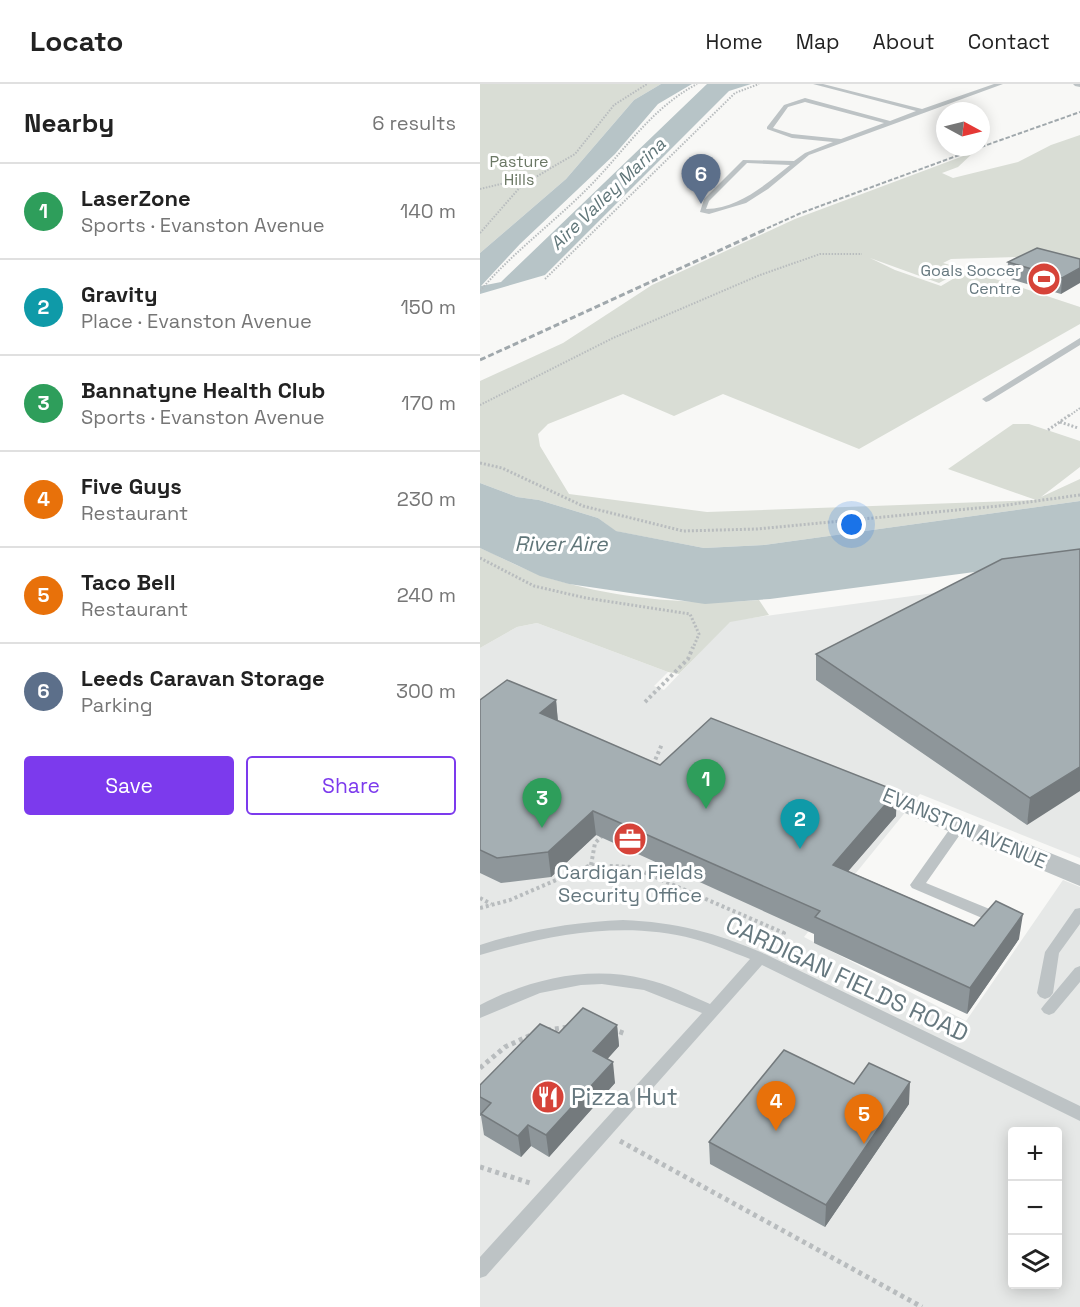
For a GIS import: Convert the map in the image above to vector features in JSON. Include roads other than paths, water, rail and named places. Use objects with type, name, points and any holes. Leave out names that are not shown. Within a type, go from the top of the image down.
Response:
[{"type":"street","name":"EVANSTON AVENUE","points":[[839,776],[959,826],[1077,870]]},
{"type":"lane","points":[[816,84],[922,111]]},
{"type":"lane","points":[[793,163],[745,161],[706,200],[702,211],[709,212],[744,202],[766,188],[793,163],[807,154],[999,84]]},
{"type":"lane","points":[[842,141],[821,137],[799,137],[776,132],[770,128],[786,106],[805,100],[891,123]]},
{"type":"lane","points":[[986,399],[1080,341]]},
{"type":"lane","points":[[959,826],[917,885],[987,914]]},
{"type":"lane","points":[[1045,993],[1052,952],[1080,914]]},
{"type":"lane","name":"CARDIGAN FIELDS ROAD","points":[[480,950],[524,936],[585,927],[627,925],[674,929],[760,958],[1080,1114]]},
{"type":"lane","points":[[480,1270],[760,958]]},
{"type":"lane","points":[[1048,1009],[1080,972]]},
{"type":"lane","points":[[480,1012],[538,987],[575,981],[611,980],[643,984],[712,1011]]},
{"type":"water","name":"Aire Valley Marina","points":[[661,84],[692,84],[658,104],[615,154],[520,244],[481,286],[501,282],[707,84],[751,84],[729,91],[545,275],[480,294],[480,253],[566,179],[634,100]]},
{"type":"water","name":"River Aire","points":[[480,483],[517,497],[539,500],[598,518],[616,531],[704,548],[764,545],[1080,501],[1080,558],[770,599],[705,604],[569,584],[540,576],[480,548]]},
{"type":"railway","points":[[761,231],[801,213],[1080,112]]},
{"type":"railway","points":[[480,360],[764,230]]},
{"type":"place","name":"Leeds Caravan Storage","points":[[701,204]]},
{"type":"place","name":"Goals Soccer Centre","points":[[1044,279]]},
{"type":"place","name":"LaserZone","points":[[706,809]]},
{"type":"place","name":"Bannatyne Health Club","points":[[542,828]]},
{"type":"place","name":"Cardigan Fields Security Office","points":[[630,839]]},
{"type":"place","name":"Gravity","points":[[800,849]]},
{"type":"place","name":"Pizza Hut","points":[[548,1097]]},
{"type":"place","name":"Five Guys","points":[[776,1131]]},
{"type":"place","name":"Taco Bell","points":[[864,1144]]},
{"type":"park label","name":"Pasture Hills","points":[[519,170]]}]
